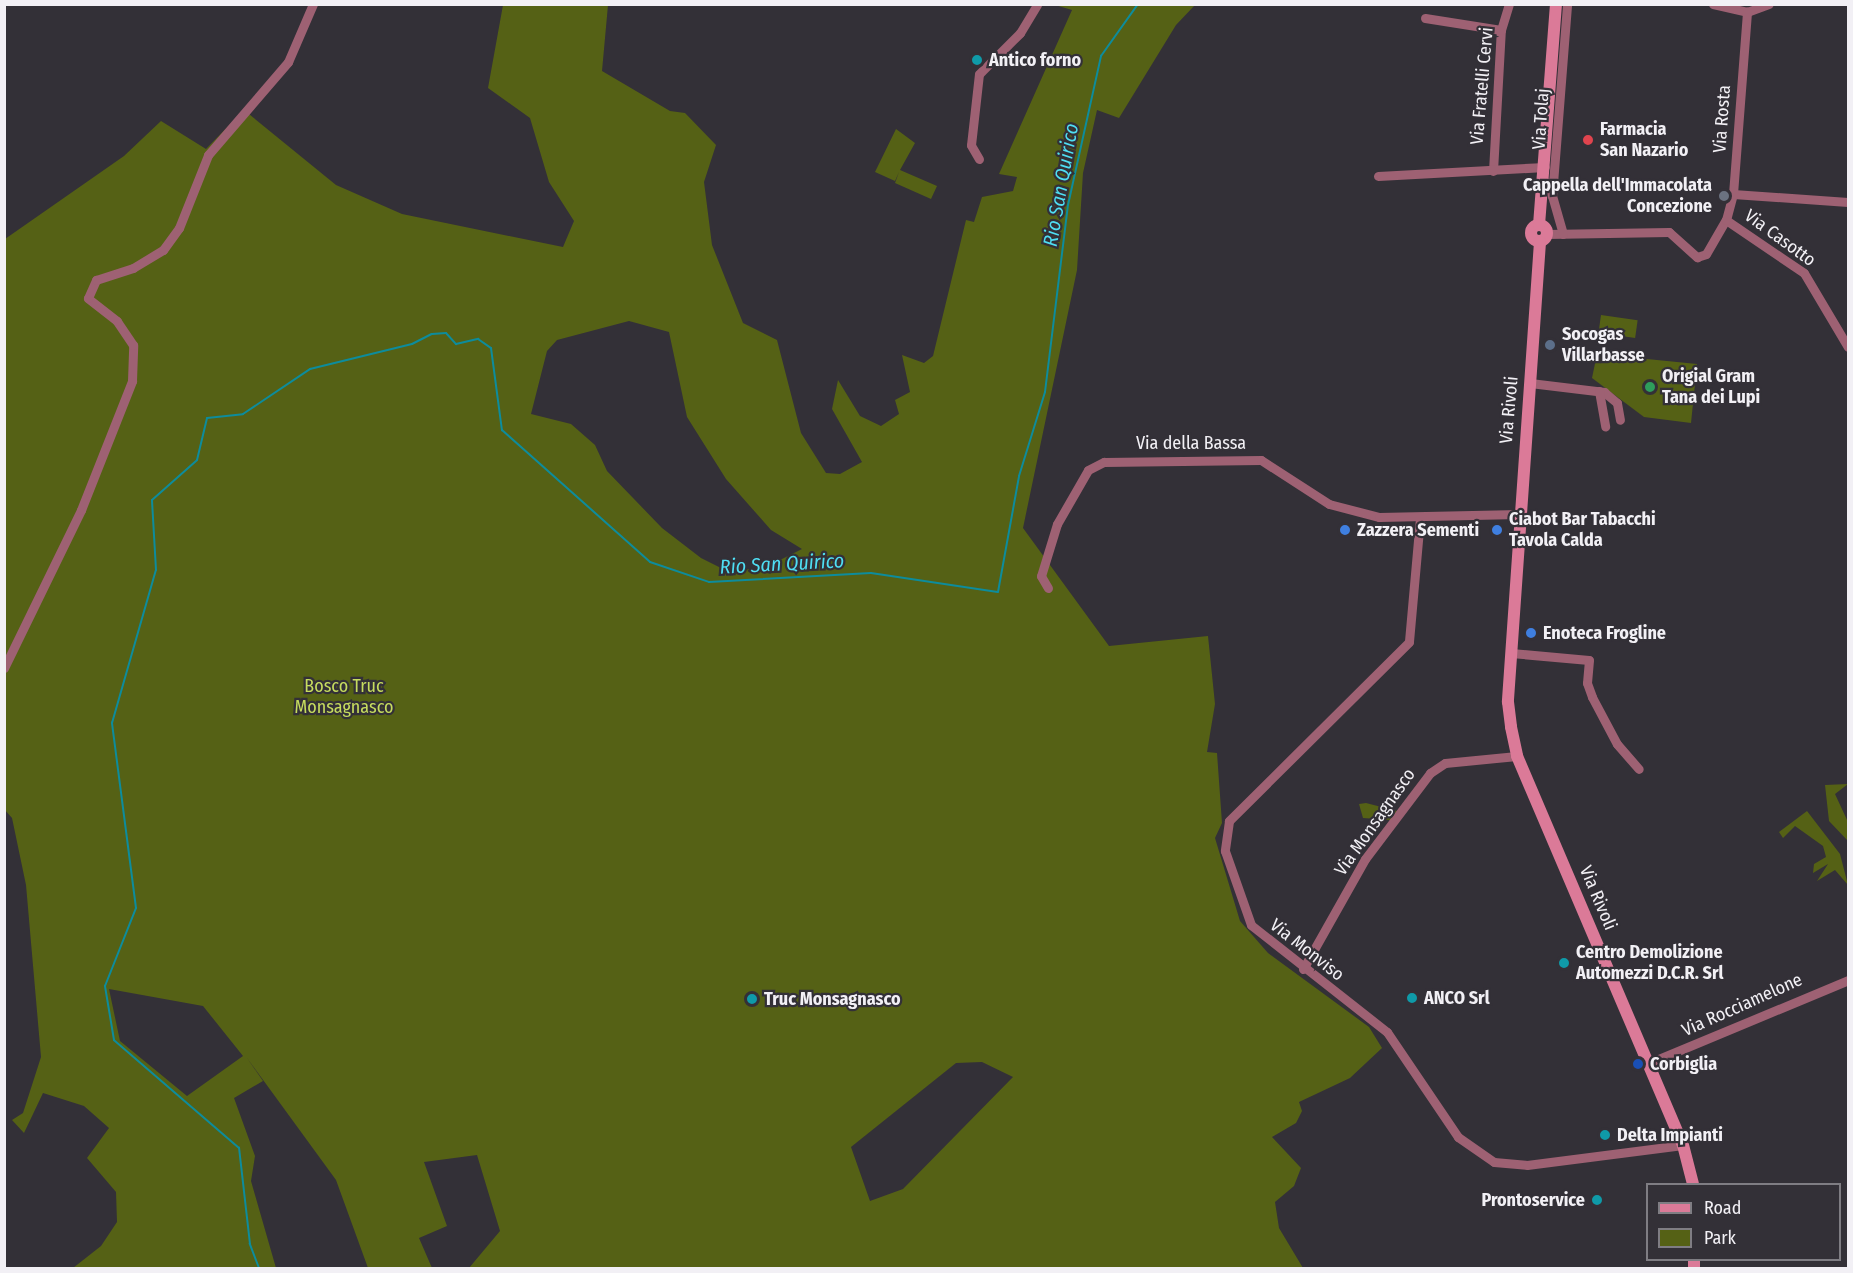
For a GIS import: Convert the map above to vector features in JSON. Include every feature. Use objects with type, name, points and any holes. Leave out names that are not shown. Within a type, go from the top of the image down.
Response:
[{"type":"street","points":[[4,668],[81,510],[132,381],[133,345],[117,321],[88,298],[96,280],[163,250],[178,228],[208,155],[288,62],[313,4]]},
{"type":"street","name":"Via Fratelli Cervi","points":[[1493,171],[1501,30],[1509,4]]},
{"type":"street","name":"Via Rivoli","points":[[1556,4],[1542,233],[1519,514],[1508,702],[1518,756],[1683,1145],[1692,1183]]},
{"type":"street","name":"Via Tolaj","points":[[1563,234],[1552,196],[1567,4]]},
{"type":"street","points":[[1713,4],[1747,12],[1770,4]]},
{"type":"street","points":[[979,159],[971,145],[979,74],[1020,33],[1037,5]]},
{"type":"street","name":"Via Rosta","points":[[1542,233],[1669,232],[1700,258],[1726,220],[1733,194],[1747,12]]},
{"type":"street","points":[[1425,18],[1501,30]]},
{"type":"street","points":[[1378,176],[1545,167]]},
{"type":"street","points":[[1733,194],[1848,202]]},
{"type":"street","name":"Via Casotto","points":[[1726,220],[1804,273],[1848,347]]},
{"type":"street","points":[[1530,383],[1599,392],[1617,403],[1620,420]]},
{"type":"street","points":[[1599,392],[1605,426]]},
{"type":"street","name":"Via della Bassa","points":[[1048,588],[1041,576],[1057,524],[1088,470],[1104,462],[1261,460],[1329,504],[1379,517],[1420,518],[1519,514]]},
{"type":"street","name":"Via Monviso","points":[[1420,518],[1409,642],[1229,821],[1225,851],[1251,925],[1303,969],[1387,1032],[1458,1137],[1494,1162],[1527,1165],[1683,1145]]},
{"type":"street","points":[[1511,653],[1589,660],[1587,683],[1592,697],[1617,744],[1639,769]]},
{"type":"street","name":"Via Monsagnasco","points":[[1303,969],[1365,859],[1430,773],[1445,764],[1518,756]]},
{"type":"street","name":"Via Rocciamelone","points":[[1649,1063],[1848,980]]},
{"type":"green space","name":"Bosco Truc Monsagnasco","points":[[503,5],[608,5],[602,71],[670,111],[685,113],[716,145],[704,182],[712,245],[743,323],[777,340],[801,433],[826,473],[840,474],[862,462],[832,409],[838,380],[860,416],[881,426],[899,414],[895,400],[910,392],[902,355],[924,363],[933,356],[966,220],[974,222],[982,197],[1013,191],[1017,177],[999,174],[1072,10],[1055,5],[1195,5],[1176,25],[1119,118],[1097,110],[1083,173],[1077,270],[1023,528],[1109,646],[1208,636],[1215,704],[1207,752],[1217,753],[1222,823],[1215,838],[1240,921],[1268,953],[1369,1027],[1382,1048],[1350,1078],[1299,1102],[1302,1111],[1296,1123],[1272,1137],[1301,1168],[1294,1186],[1275,1202],[1279,1228],[1303,1268],[469,1268],[500,1231],[477,1155],[424,1162],[447,1226],[419,1238],[432,1268],[368,1268],[336,1180],[247,1058],[263,1081],[234,1098],[255,1156],[251,1181],[276,1268],[73,1268],[101,1246],[117,1222],[116,1192],[87,1158],[109,1128],[84,1106],[43,1093],[24,1133],[12,1120],[23,1113],[41,1057],[26,885],[12,818],[4,809],[5,239],[124,156],[161,121],[206,149],[244,110],[336,185],[402,214],[563,247],[574,221],[549,182],[530,118],[488,88]],"holes":[[[629,321],[669,332],[687,417],[726,479],[771,530],[802,549],[762,569],[725,570],[701,558],[662,528],[607,471],[595,445],[571,424],[531,414],[547,351],[557,340]],[[109,989],[203,1006],[243,1056],[187,1096],[120,1041]],[[982,1062],[1013,1077],[903,1189],[870,1201],[851,1147],[956,1063]]]},
{"type":"green space","points":[[896,129],[915,143],[900,170],[937,186],[931,199],[895,183],[899,172],[895,181],[875,172]]},
{"type":"green space","points":[[1601,315],[1638,320],[1635,338],[1598,333]]},
{"type":"green space","name":"Origial Gram Tana dei Lupi","points":[[1597,354],[1697,364],[1691,423],[1644,417],[1592,378]]},
{"type":"green space","points":[[1848,784],[1835,794],[1848,822],[1848,841],[1829,821],[1825,785]]},
{"type":"green space","points":[[1366,803],[1397,811],[1391,820],[1363,818],[1359,804]]},
{"type":"green space","points":[[1807,811],[1840,854],[1848,885],[1835,870],[1817,881],[1828,864],[1813,873],[1814,864],[1826,857],[1823,846],[1795,826],[1783,838],[1779,832]]},
{"type":"waterway","name":"Rio San Quirico","points":[[259,1268],[250,1244],[239,1148],[114,1040],[105,986],[136,908],[112,723],[156,570],[152,500],[197,460],[207,418],[243,414],[310,369],[412,344],[432,334],[446,333],[456,344],[478,339],[491,348],[502,430],[650,562],[709,582],[871,573],[998,592],[1019,476],[1045,392],[1068,205],[1101,56],[1138,4]]},
{"type":"place","name":"Antico forno","points":[[977,60]]},
{"type":"place","name":"Farmacia San Nazario","points":[[1588,140]]},
{"type":"place","name":"Cappella dell'Immacolata Concezione","points":[[1724,196]]},
{"type":"place","name":"Socogas Villarbasse","points":[[1550,345]]},
{"type":"place","name":"Origial Gram Tana dei Lupi","points":[[1650,387]]},
{"type":"place","name":"Zazzera Sementi","points":[[1345,530]]},
{"type":"place","name":"Ciabot Bar Tabacchi Tavola Calda","points":[[1497,530]]},
{"type":"place","name":"Enoteca Frogline","points":[[1531,633]]},
{"type":"place","name":"Centro Demolizione Automezzi D.C.R. Srl","points":[[1564,963]]},
{"type":"place","name":"ANCO Srl","points":[[1412,998]]},
{"type":"place","name":"Truc Monsagnasco","points":[[752,999]]},
{"type":"place","name":"Corbiglia","points":[[1638,1064]]},
{"type":"place","name":"Delta Impianti","points":[[1605,1135]]},
{"type":"place","name":"Prontoservice","points":[[1597,1200]]}]
